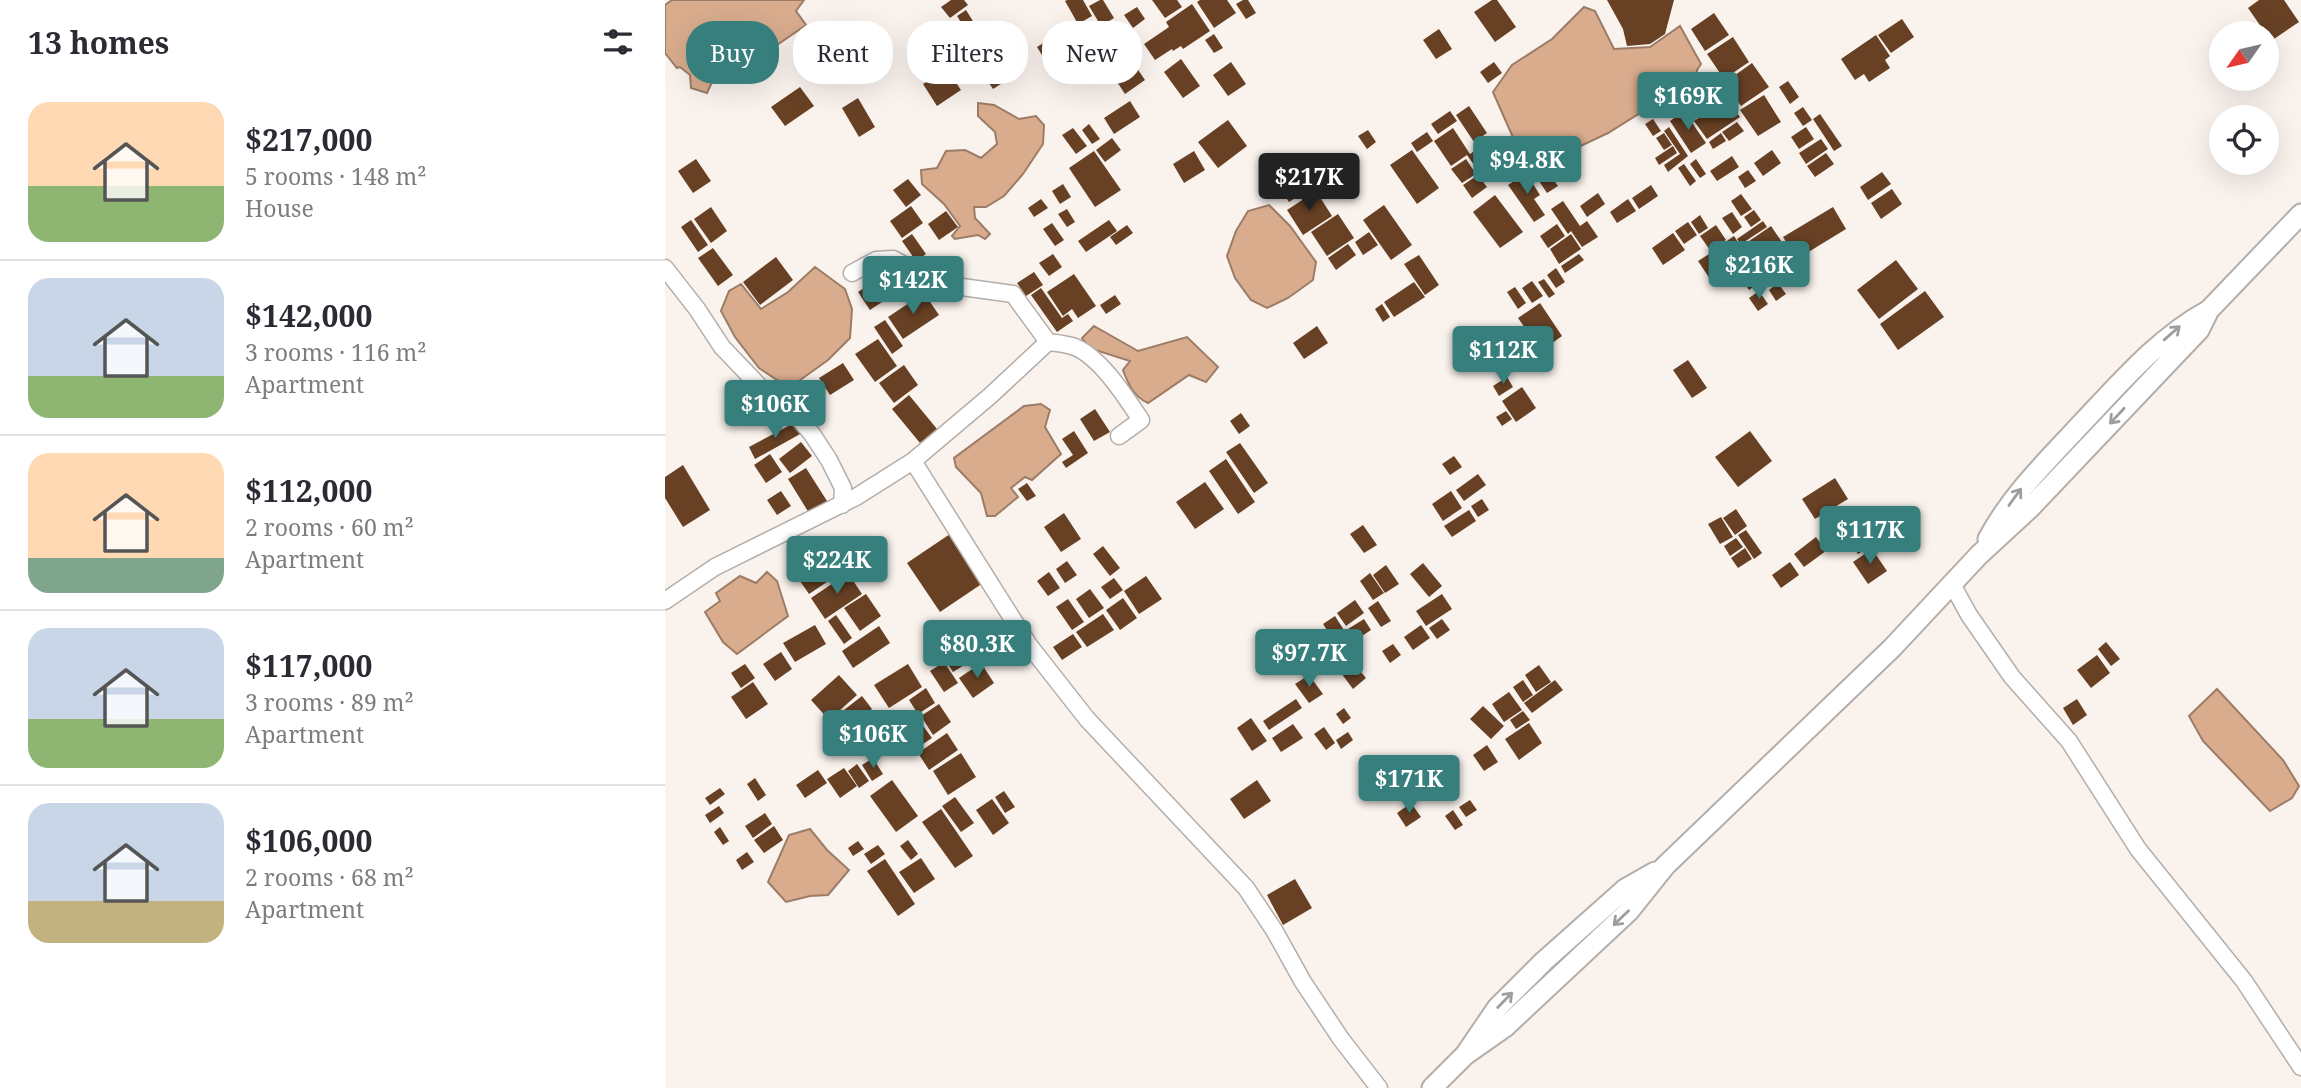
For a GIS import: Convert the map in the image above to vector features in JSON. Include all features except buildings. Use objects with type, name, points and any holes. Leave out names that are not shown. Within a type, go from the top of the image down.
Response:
[{"type":"main road","points":[[1433,1088],[1465,1055],[1505,1027],[1629,911],[1665,866],[1892,648],[1979,555],[2019,491],[2048,460],[2160,344],[2183,324],[2209,310],[2301,214]]},
{"type":"street","points":[[852,273],[876,261],[893,259],[940,284],[1013,294],[1048,342],[1073,346],[1091,356],[1128,401],[1140,420],[1119,436]]},
{"type":"street","points":[[665,268],[722,347],[763,390],[787,405],[812,434],[843,488],[842,505]]},
{"type":"street","points":[[665,601],[715,567],[842,505],[913,461],[990,396],[1048,342]]},
{"type":"street","points":[[913,461],[1029,645],[1087,719],[1247,888],[1310,993],[1379,1088]]},
{"type":"street","points":[[1952,584],[1969,615],[2012,677],[2069,741],[2138,849],[2244,981],[2301,1068]]},
{"type":"shaded area","points":[[672,0],[804,0],[796,11],[803,21],[793,21],[793,34],[779,44],[779,21],[686,21],[686,72],[677,68],[665,53],[665,5]]},
{"type":"shaded area","points":[[1584,7],[1595,11],[1614,49],[1650,47],[1680,26],[1701,64],[1697,70],[1695,85],[1669,95],[1608,133],[1532,169],[1515,142],[1493,92],[1512,65],[1552,39]]},
{"type":"shaded area","points":[[691,84],[711,84],[707,93],[691,88]]},
{"type":"shaded area","points":[[978,103],[994,105],[1019,119],[1036,116],[1044,125],[1043,144],[1004,196],[986,207],[974,207],[975,218],[990,234],[985,239],[978,235],[955,239],[952,236],[960,226],[944,204],[922,184],[921,170],[937,168],[946,151],[965,150],[981,158],[997,144],[995,132],[978,116]]},
{"type":"shaded area","points":[[1269,205],[1290,226],[1316,262],[1313,280],[1288,298],[1267,308],[1251,300],[1235,278],[1227,256],[1236,231],[1248,211]]},
{"type":"shaded area","points":[[815,267],[845,289],[852,309],[850,338],[828,360],[789,388],[759,368],[735,337],[721,311],[729,291],[741,284],[761,309],[788,292]]},
{"type":"shaded area","points":[[1094,326],[1138,351],[1187,337],[1218,367],[1206,382],[1189,375],[1148,403],[1135,394],[1127,380],[1123,370],[1130,361],[1089,348],[1082,338]]},
{"type":"shaded area","points":[[1041,404],[1050,410],[1045,427],[1061,454],[1032,480],[1025,477],[1011,488],[1018,497],[995,516],[987,516],[981,493],[956,467],[954,458],[1024,406]]},
{"type":"shaded area","points":[[767,572],[777,581],[788,616],[737,654],[723,642],[705,612],[720,601],[716,593],[740,576],[756,583]]},
{"type":"shaded area","points":[[2217,689],[2283,760],[2299,786],[2292,798],[2270,811],[2203,741],[2189,716]]},
{"type":"shaded area","points":[[810,829],[827,850],[849,870],[828,895],[786,902],[768,882],[789,835]]}]
